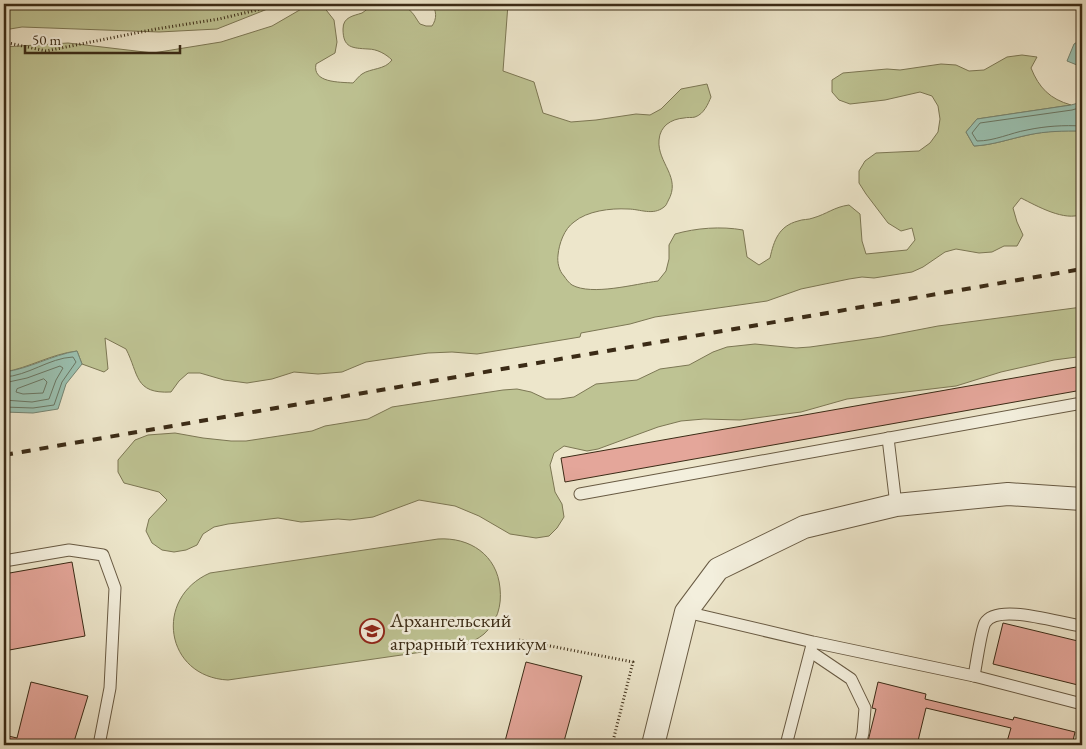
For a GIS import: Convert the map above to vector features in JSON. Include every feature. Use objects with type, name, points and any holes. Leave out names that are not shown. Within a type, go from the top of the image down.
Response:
[{"type":"street","points":[[653,745],[686,612],[718,569],[804,527],[896,505],[1008,494],[1082,500]]},
{"type":"lane","points":[[580,494],[1082,403]]},
{"type":"lane","points":[[888,438],[896,505]]},
{"type":"lane","points":[[4,561],[69,550],[103,555],[114,588],[110,688],[98,745]]},
{"type":"lane","points":[[686,612],[812,647],[974,676],[1082,704]]},
{"type":"lane","points":[[974,676],[985,623],[992,616],[1007,613],[1082,626]]},
{"type":"lane","points":[[786,745],[812,647]]},
{"type":"lane","points":[[812,647],[851,679],[864,708],[863,733],[860,745]]},
{"type":"path","points":[[4,42],[46,51],[156,29],[219,19],[282,4]]},
{"type":"path","points":[[519,640],[633,662],[612,745]]},
{"type":"shaded area","points":[[4,4],[277,4],[217,29],[159,32],[22,27],[4,30]]},
{"type":"shaded area","points":[[310,4],[323,6],[334,20],[337,42],[335,53],[316,64],[316,70],[322,78],[334,82],[353,83],[362,74],[386,66],[392,60],[378,51],[350,46],[343,35],[343,25],[347,19],[362,13],[372,6],[387,5],[408,9],[420,24],[432,26],[436,15],[431,4],[508,4],[503,71],[534,82],[543,113],[571,122],[636,114],[650,115],[661,109],[681,89],[707,84],[711,97],[703,111],[698,116],[679,119],[667,124],[660,135],[659,148],[671,177],[672,185],[672,192],[665,206],[660,210],[651,212],[621,209],[592,213],[579,218],[570,225],[565,233],[559,251],[559,266],[562,274],[570,283],[580,288],[602,289],[658,281],[666,271],[669,259],[669,245],[675,234],[691,230],[726,228],[743,230],[747,257],[759,265],[770,258],[778,235],[786,226],[849,205],[860,214],[862,241],[866,254],[907,250],[915,240],[912,228],[901,231],[888,223],[859,183],[859,171],[865,161],[876,153],[919,151],[930,143],[938,132],[940,119],[938,106],[932,96],[920,92],[885,100],[850,104],[839,100],[832,92],[832,80],[843,73],[887,69],[900,70],[941,64],[956,65],[969,71],[984,70],[1007,57],[1022,55],[1037,57],[1031,68],[1042,87],[1057,100],[1071,105],[977,119],[966,132],[974,146],[1042,133],[1082,131],[1082,214],[1075,216],[1059,215],[1021,198],[1013,208],[1023,235],[1017,246],[1004,246],[992,252],[979,253],[956,249],[945,252],[912,272],[874,278],[849,279],[801,289],[767,301],[655,317],[630,324],[581,333],[580,337],[477,354],[428,353],[366,362],[342,372],[318,374],[294,372],[272,379],[247,383],[224,380],[200,373],[188,373],[171,392],[159,392],[150,390],[140,381],[126,349],[105,338],[108,369],[104,372],[82,364],[77,351],[4,372],[4,47],[68,43],[153,53],[221,42],[272,26]]},
{"type":"shaded area","points":[[1082,307],[1082,358],[1054,360],[1001,372],[956,386],[847,399],[801,412],[740,420],[704,419],[681,421],[587,451],[564,446],[554,453],[550,465],[555,492],[562,504],[564,517],[549,536],[536,538],[510,534],[479,516],[455,506],[419,500],[373,517],[350,520],[301,522],[278,518],[228,524],[214,527],[203,534],[197,545],[186,550],[174,552],[162,550],[152,543],[146,531],[149,519],[167,500],[159,492],[124,483],[118,472],[118,460],[135,440],[148,435],[175,433],[203,438],[246,441],[312,431],[325,426],[368,419],[392,407],[503,390],[517,389],[531,392],[546,399],[560,399],[574,397],[596,384],[637,380],[660,369],[689,365],[727,347],[755,344],[796,348],[810,347],[881,337],[938,326]]},
{"type":"shaded area","points":[[438,539],[461,541],[480,550],[488,557],[498,576],[500,601],[498,613],[484,634],[464,646],[228,680],[207,676],[191,666],[180,651],[174,635],[174,617],[180,600],[192,585],[210,573]]},
{"type":"water","points":[[1082,39],[1082,67],[1067,61],[1074,44]]},
{"type":"water","points":[[1082,102],[1082,131],[1042,133],[974,146],[966,132],[977,119]]},
{"type":"water","points":[[77,351],[82,364],[66,384],[58,409],[33,413],[4,412],[4,372]]},
{"type":"building","points":[[1082,366],[1082,390],[565,482],[561,458]]},
{"type":"building","points":[[72,562],[85,636],[4,651],[4,574]]},
{"type":"building","points":[[1003,623],[1082,642],[1082,686],[993,664]]},
{"type":"building","points":[[526,662],[582,676],[563,745],[504,745]]},
{"type":"building","points":[[31,682],[88,696],[73,745],[4,745],[4,735],[17,738]]},
{"type":"building","points":[[878,682],[926,694],[925,699],[1013,720],[1014,717],[1075,732],[1072,745],[1006,745],[1011,728],[926,708],[917,745],[867,745],[876,709],[872,708]]},
{"type":"railway","points":[[4,455],[1082,269]]},
{"type":"place","name":"Архангельский аграрный техникум","points":[[372,631]]}]
